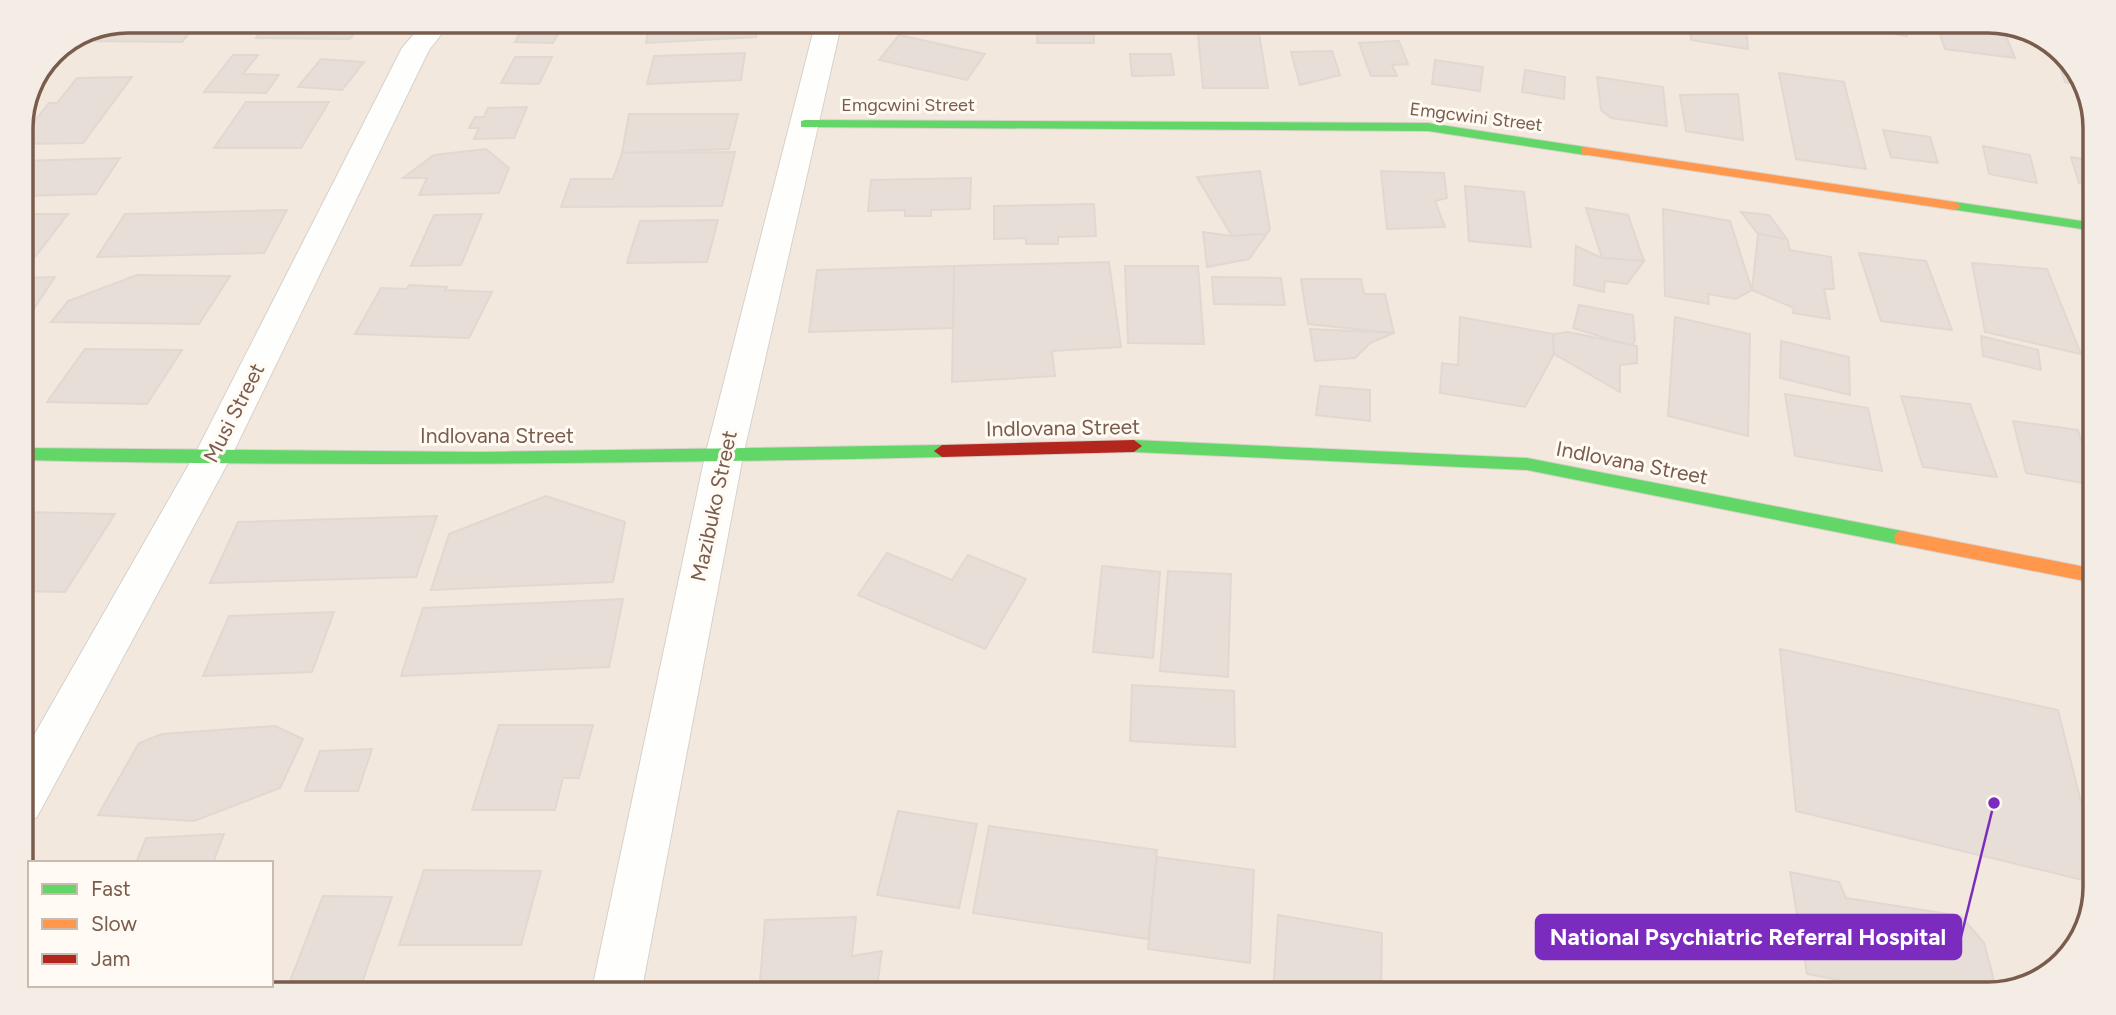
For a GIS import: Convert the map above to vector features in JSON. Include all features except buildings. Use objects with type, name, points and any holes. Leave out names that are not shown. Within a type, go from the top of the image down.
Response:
[{"type":"street","name":"Musi Street","points":[[33,780],[211,459],[416,48],[429,33]]},
{"type":"street","name":"Mazibuko Street","points":[[618,982],[724,456],[826,33]]},
{"type":"street","name":"Emgcwini Street","points":[[805,124],[1428,127],[2083,225]]},
{"type":"street","name":"Indlovana Street","points":[[33,454],[211,459],[724,456],[1128,446],[1527,464],[2083,574]]},
{"type":"shaded area","points":[[128,33],[1988,33],[2006,35],[2030,43],[2041,49],[2067,75],[2078,98],[2083,122],[2083,887],[2081,905],[2073,929],[2067,940],[2041,966],[2018,977],[1988,982],[273,982],[273,861],[33,861],[33,122],[36,104],[53,70],[81,46],[98,38]]},
{"type":"traffic: fast","points":[[805,124],[1428,127],[1585,151]]},
{"type":"traffic: fast","points":[[1955,206],[2083,225]]},
{"type":"traffic: fast","points":[[1134,446],[1527,464],[1902,538]]},
{"type":"traffic: fast","points":[[33,454],[481,458],[942,451]]},
{"type":"traffic: slow","points":[[1585,151],[1955,206]]},
{"type":"traffic: slow","points":[[1902,538],[2083,574]]},
{"type":"traffic: jam","points":[[942,451],[1134,446]]},
{"type":"place","name":"National Psychiatric Referral Hospital","points":[[1994,803]]}]
